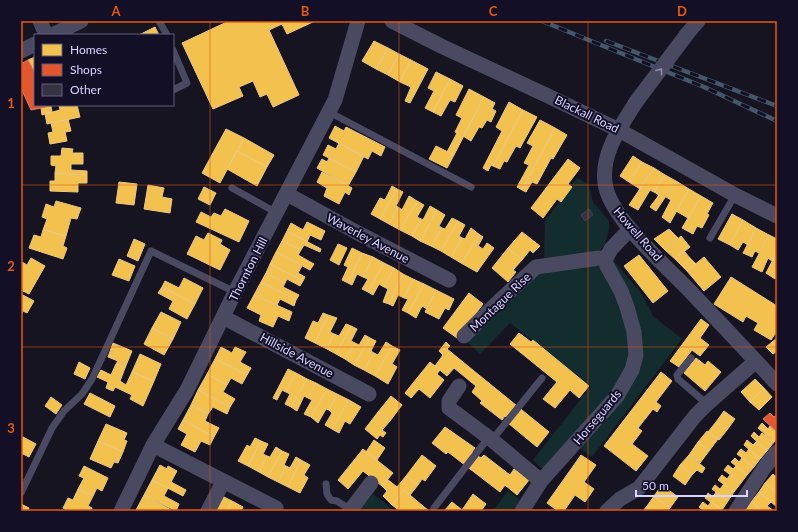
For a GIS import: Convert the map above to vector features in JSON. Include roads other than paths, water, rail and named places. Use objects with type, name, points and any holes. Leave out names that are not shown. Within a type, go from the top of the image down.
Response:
[{"type":"street","points":[[40,21],[46,34]]},
{"type":"street","points":[[54,34],[81,21]]},
{"type":"street","name":"Thornton Hill","points":[[121,511],[153,445],[187,390],[235,292],[335,100],[358,21]]},
{"type":"street","name":"Blackall Road","points":[[392,21],[441,46],[546,94],[619,130],[735,195],[777,216]]},
{"type":"street","name":"Howell Road","points":[[697,21],[636,102],[619,130],[611,144],[604,181],[609,199],[630,228],[777,384]]},
{"type":"street","points":[[21,51],[34,44]]},
{"type":"street","name":"Waverley Avenue","points":[[287,194],[356,232],[449,280]]},
{"type":"street","points":[[605,260],[611,249],[630,228]]},
{"type":"street","name":"Montague Rise","points":[[464,336],[494,305],[536,267],[599,258],[605,260]]},
{"type":"street","name":"Horseguards","points":[[522,511],[542,481],[617,396],[632,370],[636,355],[634,332],[621,291],[605,260]]},
{"type":"street","name":"Hillside Avenue","points":[[224,317],[369,394]]},
{"type":"street","points":[[608,511],[620,499],[639,488],[695,416],[756,361]]},
{"type":"street","points":[[459,386],[449,402],[449,408],[490,438],[542,481]]},
{"type":"street","points":[[153,445],[276,508]]},
{"type":"street","points":[[736,511],[764,468],[777,452]]},
{"type":"street","points":[[208,511],[223,482]]},
{"type":"street","points":[[350,511],[371,483]]},
{"type":"lane","points":[[159,21],[166,34]]},
{"type":"lane","points":[[174,52],[187,83],[174,90]]},
{"type":"lane","points":[[329,112],[471,187]]},
{"type":"lane","points":[[232,188],[277,213]]},
{"type":"lane","points":[[710,238],[735,195]]},
{"type":"lane","points":[[21,493],[52,428],[64,411],[82,394],[92,379],[151,251],[235,292]]},
{"type":"lane","points":[[691,358],[677,376],[678,379],[707,404]]},
{"type":"lane","points":[[434,508],[490,438],[542,378]]},
{"type":"lane","points":[[326,484],[327,494],[331,500],[337,501],[350,511]]},
{"type":"railway","points":[[542,21],[704,87],[777,121]]},
{"type":"railway","points":[[606,41],[777,106]]}]
